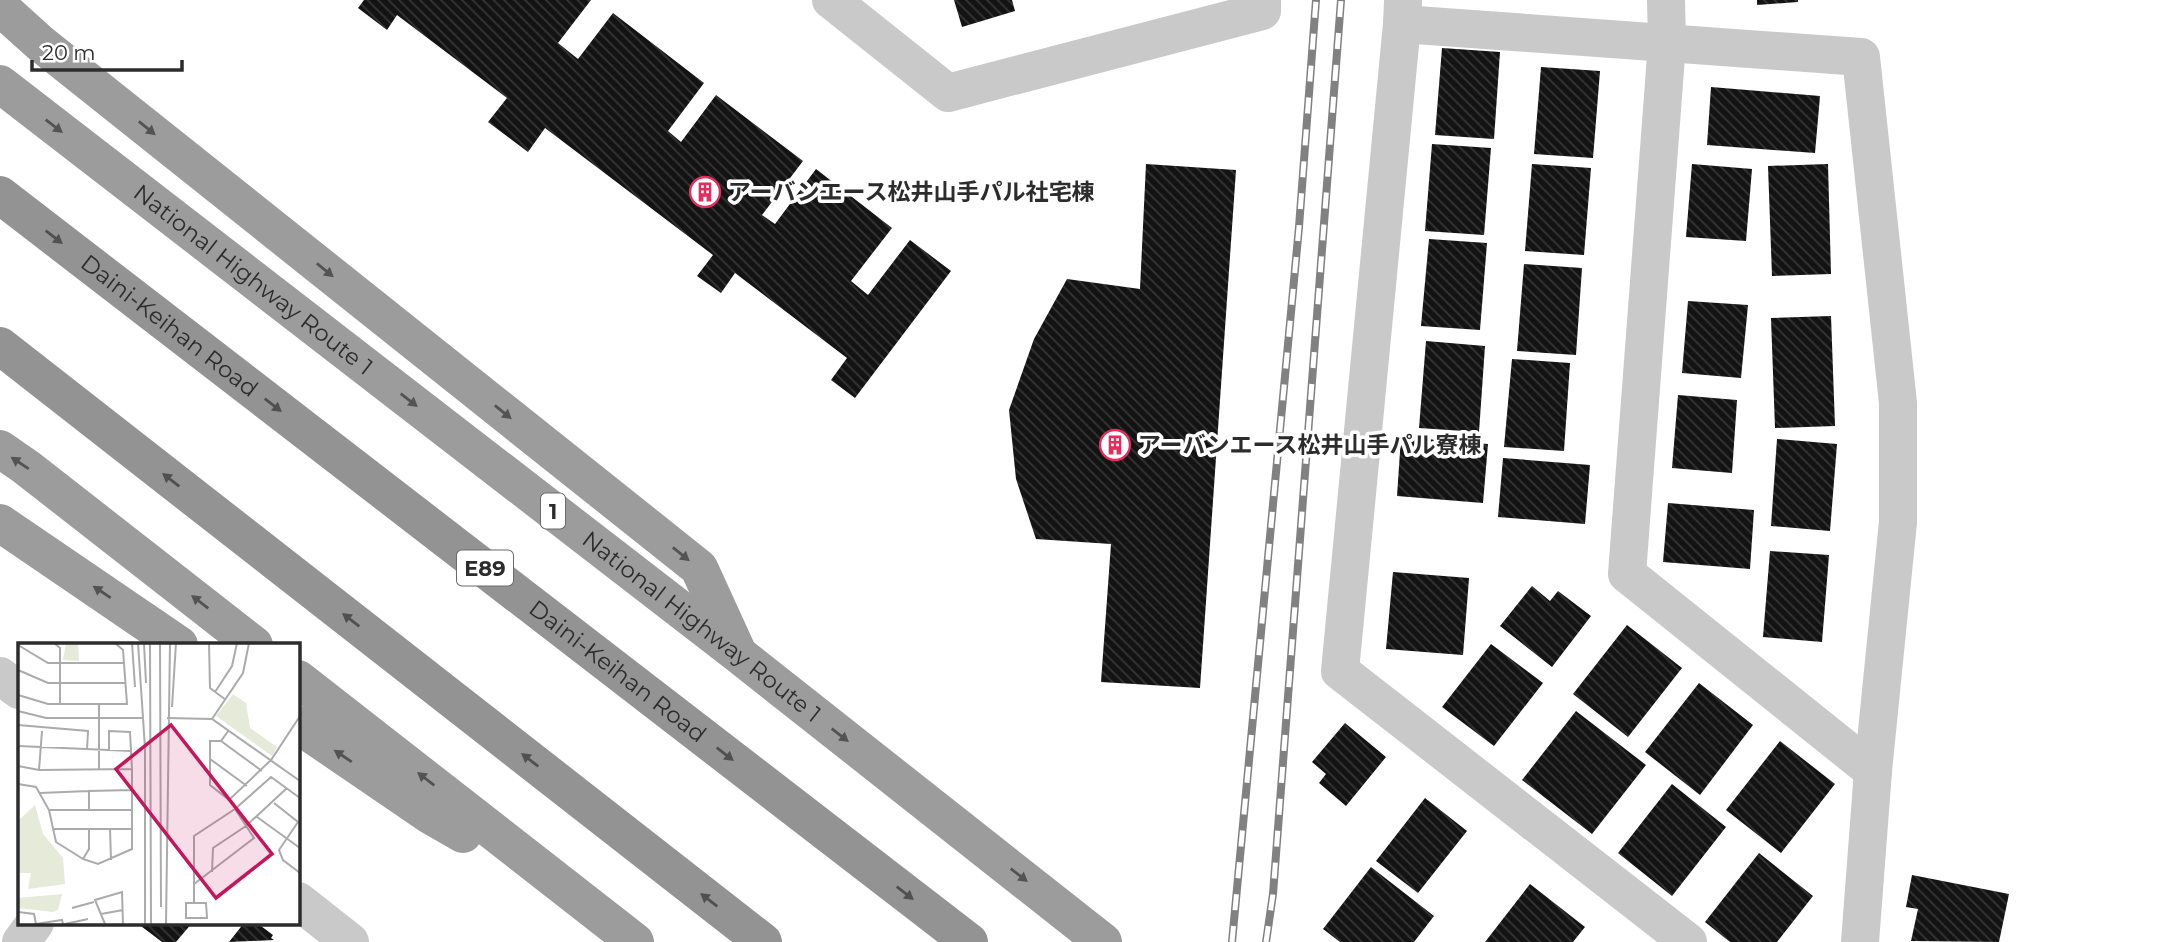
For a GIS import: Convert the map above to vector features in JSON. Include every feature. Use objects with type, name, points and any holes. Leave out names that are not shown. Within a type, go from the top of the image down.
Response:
[{"type":"highway","name":"1","points":[[0,7],[40,43],[699,568],[738,654]]},
{"type":"highway","name":"National Highway Route 1","points":[[0,84],[738,654],[1103,942]]},
{"type":"highway","name":"Daini-Keihan Road","points":[[0,195],[969,942]]},
{"type":"highway","points":[[0,346],[763,942]]},
{"type":"highway","points":[[0,449],[251,643]]},
{"type":"highway","points":[[0,523],[175,643]]},
{"type":"highway","points":[[299,680],[635,942]]},
{"type":"highway","points":[[299,726],[430,815],[589,907]]},
{"type":"street","points":[[831,0],[948,93],[1262,11],[1262,0]]},
{"type":"street","points":[[1667,0],[1667,43],[1627,575],[1873,771]]},
{"type":"street","points":[[1688,942],[1340,671],[1402,12],[1667,43],[1861,57],[1898,403],[1898,522],[1873,771],[1860,942]]},
{"type":"street","points":[[0,676],[18,689]]},
{"type":"street","points":[[299,902],[350,942]]},
{"type":"street","points":[[21,942],[34,925]]},
{"type":"building","name":"アーバンエース松井山手パル社宅棟","points":[[364,0],[591,0],[558,43],[578,59],[613,13],[704,83],[668,131],[681,142],[716,95],[803,161],[762,215],[775,224],[816,169],[892,228],[851,281],[868,295],[910,240],[951,271],[855,398],[831,380],[847,358],[735,273],[721,293],[697,276],[713,255],[545,128],[528,152],[488,122],[507,98],[397,15],[387,30],[358,8]]},
{"type":"building","points":[[954,0],[1012,0],[1015,11],[962,27]]},
{"type":"building","points":[[1757,0],[1798,0],[1798,2],[1757,5]]},
{"type":"building","points":[[1442,48],[1500,52],[1494,139],[1435,135]]},
{"type":"building","points":[[1541,67],[1600,71],[1593,158],[1534,154]]},
{"type":"building","points":[[1711,87],[1820,96],[1815,153],[1707,145]]},
{"type":"building","points":[[1432,144],[1491,148],[1484,235],[1425,231]]},
{"type":"building","name":"アーバンエース松井山手パル寮棟","points":[[1146,164],[1236,170],[1200,688],[1101,682],[1111,544],[1036,539],[1016,479],[1009,410],[1034,339],[1067,279],[1140,289]]},
{"type":"building","points":[[1532,164],[1591,168],[1584,255],[1525,251]]},
{"type":"building","points":[[1692,164],[1752,169],[1746,241],[1686,237]]},
{"type":"building","points":[[1828,164],[1831,274],[1772,276],[1768,166]]},
{"type":"building","points":[[1429,239],[1487,243],[1480,330],[1421,326]]},
{"type":"building","points":[[1524,264],[1582,268],[1576,355],[1517,351]]},
{"type":"building","points":[[1688,301],[1748,305],[1741,378],[1682,373]]},
{"type":"building","points":[[1831,316],[1835,426],[1775,428],[1771,318]]},
{"type":"building","points":[[1426,341],[1485,346],[1479,432],[1419,428]]},
{"type":"building","points":[[1512,359],[1570,363],[1564,451],[1504,447]]},
{"type":"building","points":[[1678,395],[1737,400],[1732,473],[1672,468]]},
{"type":"building","points":[[1401,437],[1488,444],[1483,503],[1397,496]]},
{"type":"building","points":[[1777,439],[1837,444],[1830,531],[1771,526]]},
{"type":"building","points":[[1503,458],[1590,465],[1585,524],[1498,517]]},
{"type":"building","points":[[1668,503],[1754,510],[1750,569],[1663,562]]},
{"type":"building","points":[[1770,551],[1829,555],[1822,642],[1763,637]]},
{"type":"building","points":[[1393,572],[1469,578],[1463,655],[1386,649]]},
{"type":"building","points":[[1532,586],[1550,601],[1558,591],[1591,616],[1552,667],[1500,626]]},
{"type":"building","points":[[1627,625],[1682,668],[1628,737],[1573,694]]},
{"type":"building","points":[[1491,644],[1543,683],[1494,746],[1442,707]]},
{"type":"building","points":[[1699,683],[1753,725],[1700,795],[1645,752]]},
{"type":"building","points":[[1576,711],[1646,765],[1592,834],[1522,780]]},
{"type":"building","points":[[1345,723],[1386,757],[1346,806],[1319,783],[1326,774],[1312,762]]},
{"type":"building","points":[[1780,741],[1835,784],[1781,853],[1726,810]]},
{"type":"building","points":[[1672,784],[1726,827],[1672,896],[1618,853]]},
{"type":"building","points":[[1425,798],[1467,831],[1418,893],[1376,861]]},
{"type":"building","points":[[1759,853],[1813,896],[1777,942],[1730,942],[1705,922]]},
{"type":"building","points":[[1371,867],[1434,916],[1414,942],[1340,942],[1323,929]]},
{"type":"building","points":[[1912,875],[2009,894],[1999,942],[1911,941],[1918,909],[1906,907]]},
{"type":"building","points":[[1530,884],[1585,927],[1573,942],[1485,942]]},
{"type":"building","points":[[140,925],[190,925],[176,942],[162,942]]},
{"type":"building","points":[[242,925],[260,925],[273,935],[271,938],[274,940],[229,942]]},
{"type":"railway","points":[[1232,942],[1299,227],[1316,0]]},
{"type":"railway","points":[[1266,942],[1273,894],[1341,0]]},
{"type":"place","name":"アーバンエース松井山手パル社宅棟","points":[[705,192]]},
{"type":"place","name":"アーバンエース松井山手パル寮棟","points":[[1115,445]]}]
